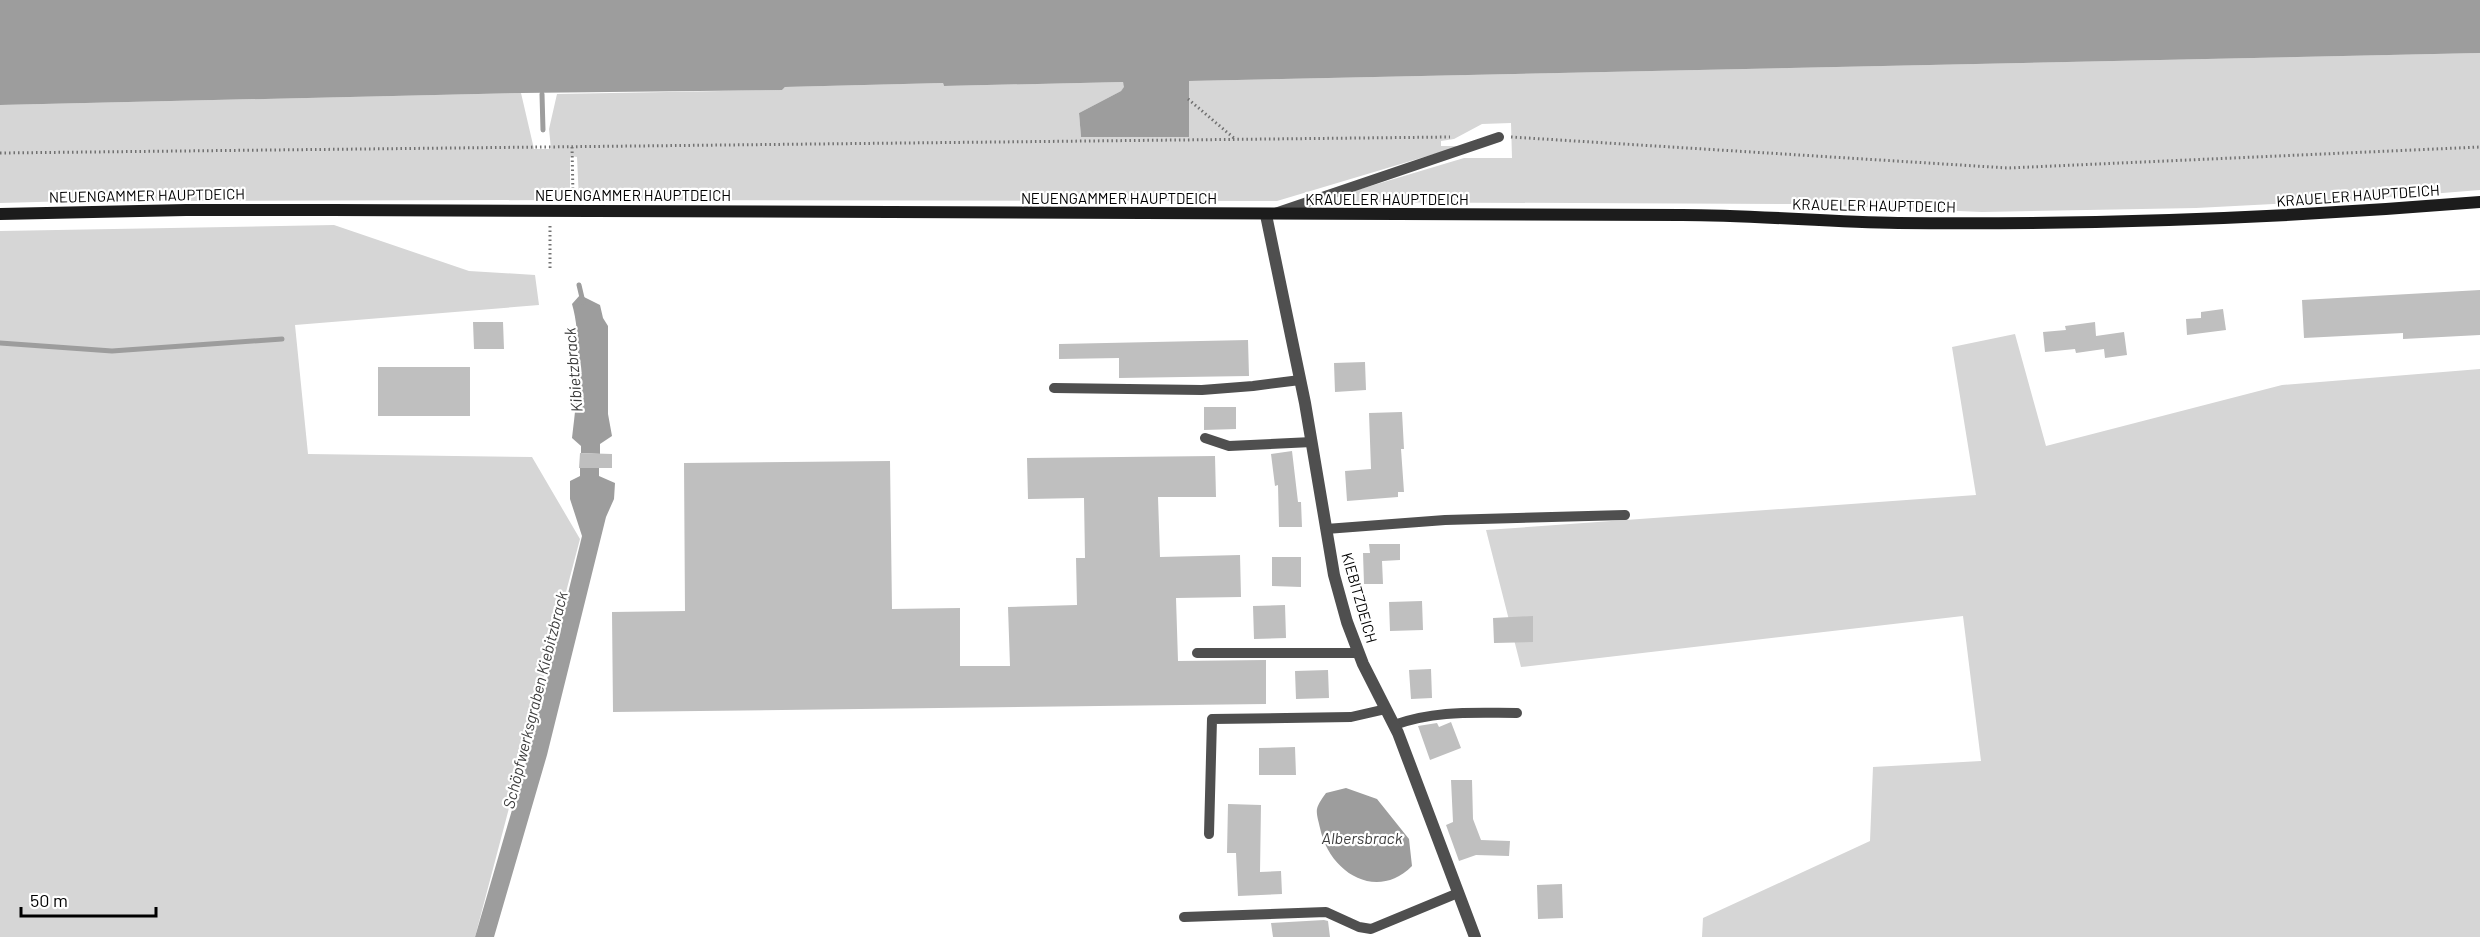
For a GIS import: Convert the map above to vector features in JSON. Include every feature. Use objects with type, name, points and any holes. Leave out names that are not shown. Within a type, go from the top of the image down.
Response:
[{"type":"street","name":"KRAUELER HAUPTDEICH","points":[[1267,215],[1693,215],[1986,223],[2270,218],[2480,202]]},
{"type":"street","name":"NEUENGAMMER HAUPTDEICH","points":[[0,214],[186,210],[1267,215]]},
{"type":"street","name":"KIEBITZDEICH","points":[[1267,215],[1312,442],[1334,575],[1359,653],[1394,725],[1475,937]]},
{"type":"lane","points":[[1267,215],[1499,137]]},
{"type":"lane","points":[[1054,388],[1202,390],[1300,380]]},
{"type":"lane","points":[[1205,438],[1229,446],[1312,442]]},
{"type":"lane","points":[[1326,529],[1444,520],[1625,515]]},
{"type":"lane","points":[[1197,653],[1359,653]]},
{"type":"lane","points":[[1209,834],[1212,719],[1351,717],[1386,709]]},
{"type":"lane","points":[[1394,725],[1438,713],[1517,713]]},
{"type":"lane","points":[[1184,917],[1326,912],[1359,927],[1371,929],[1458,893]]},
{"type":"path","points":[[1188,99],[1236,140]]},
{"type":"path","points":[[0,153],[1451,137]]},
{"type":"path","points":[[1499,137],[2008,168],[2480,147]]},
{"type":"path","points":[[572,147],[574,211]]},
{"type":"path","points":[[550,211],[550,269]]},
{"type":"shaded area","points":[[2480,53],[2480,190],[2355,200],[2196,208],[1982,212],[1794,204],[1317,202],[1464,158],[1512,158],[1511,123],[1482,124],[1454,139],[1441,141],[1441,146],[1461,146],[1277,201],[579,200],[577,157],[570,156],[570,200],[0,203],[0,105],[521,93],[534,149],[551,149],[549,129],[557,94],[782,90],[785,87],[943,83],[944,86],[1123,82],[1125,87],[1121,91],[1079,113],[1081,137],[1188,137],[1189,81]]},
{"type":"shaded area","points":[[334,225],[469,271],[535,275],[539,305],[295,325],[308,454],[532,457],[580,539],[475,937],[0,937],[0,231]]},
{"type":"shaded area","points":[[2015,334],[2046,446],[2282,385],[2480,369],[2480,937],[1702,937],[1703,918],[1870,841],[1873,767],[1981,761],[1963,616],[1521,667],[1486,530],[1976,495],[1952,347]]},
{"type":"water","points":[[0,0],[2480,0],[2480,53],[1189,81],[1189,137],[1081,137],[1079,113],[1121,91],[1124,87],[1123,82],[944,86],[943,83],[785,87],[782,90],[521,93],[0,105]]},
{"type":"water","points":[[580,295],[600,305],[603,318],[608,326],[608,414],[612,436],[600,444],[600,454],[581,453],[581,446],[572,438],[578,353],[572,304]]},
{"type":"water","points":[[580,468],[599,468],[599,476],[615,483],[614,499],[606,517],[547,755],[494,937],[475,937],[537,724],[534,721],[536,712],[539,712],[582,536],[570,499],[570,481],[580,476]]},
{"type":"water","name":"Albersbrack","points":[[1346,788],[1377,799],[1409,839],[1412,866],[1398,877],[1384,881],[1369,881],[1356,877],[1333,858],[1325,844],[1317,809],[1326,793]]},
{"type":"building","points":[[2480,290],[2480,335],[2403,339],[2403,333],[2304,338],[2302,300]]},
{"type":"building","points":[[2223,309],[2226,330],[2187,335],[2186,319],[2201,318],[2201,312]]},
{"type":"building","points":[[473,322],[503,322],[504,349],[474,349]]},
{"type":"building","points":[[2095,322],[2096,336],[2124,332],[2127,355],[2105,358],[2104,349],[2076,353],[2075,349],[2045,352],[2043,332],[2066,330],[2065,326]]},
{"type":"building","points":[[1248,340],[1249,376],[1119,378],[1119,358],[1059,359],[1059,344]]},
{"type":"building","points":[[1365,362],[1366,390],[1335,392],[1334,363]]},
{"type":"building","points":[[378,367],[470,367],[470,416],[378,416]]},
{"type":"building","points":[[1204,407],[1236,407],[1236,429],[1204,430]]},
{"type":"building","points":[[1402,412],[1404,449],[1401,449],[1404,492],[1398,492],[1398,497],[1347,501],[1345,471],[1371,469],[1369,413]]},
{"type":"building","points":[[1292,451],[1298,502],[1301,502],[1302,527],[1279,527],[1278,485],[1275,486],[1271,454]]},
{"type":"building","points":[[580,453],[612,454],[612,468],[579,468]]},
{"type":"building","points":[[1215,456],[1216,497],[1158,497],[1160,557],[1240,555],[1241,597],[1176,598],[1178,661],[1266,660],[1266,704],[613,712],[612,612],[685,611],[684,463],[890,461],[892,609],[960,608],[960,666],[1010,666],[1008,607],[1077,605],[1076,558],[1085,558],[1084,498],[1028,499],[1027,458]]},
{"type":"building","points":[[1369,544],[1400,544],[1400,560],[1382,561],[1383,584],[1364,584],[1363,553],[1370,553]]},
{"type":"building","points":[[1272,557],[1301,557],[1301,587],[1272,586]]},
{"type":"building","points":[[1422,601],[1423,630],[1390,631],[1389,602]]},
{"type":"building","points":[[1285,605],[1286,638],[1254,639],[1253,606]]},
{"type":"building","points":[[1533,616],[1533,642],[1494,643],[1493,618]]},
{"type":"building","points":[[1431,669],[1432,698],[1411,699],[1409,670]]},
{"type":"building","points":[[1328,670],[1329,698],[1296,699],[1295,671]]},
{"type":"building","points":[[1451,722],[1461,748],[1430,760],[1418,726],[1437,723],[1439,727]]},
{"type":"building","points":[[1295,747],[1296,775],[1259,775],[1259,748]]},
{"type":"building","points":[[1451,780],[1472,780],[1473,819],[1481,840],[1510,841],[1509,856],[1476,855],[1459,861],[1446,825],[1453,822]]},
{"type":"building","points":[[1228,804],[1261,805],[1260,872],[1281,871],[1282,894],[1238,896],[1236,853],[1227,853]]},
{"type":"building","points":[[1562,884],[1563,918],[1538,919],[1537,885]]},
{"type":"building","points":[[1328,921],[1330,937],[1273,937],[1271,923]]},
{"type":"waterway","points":[[542,94],[543,130]]},
{"type":"waterway","name":"Kibietzbrack","points":[[579,285],[583,302]]},
{"type":"waterway","points":[[0,343],[112,351],[282,339]]},
{"type":"water label","name":"Schöpfwerksgraben Kiebitzbrack","points":[[535,700]]}]
